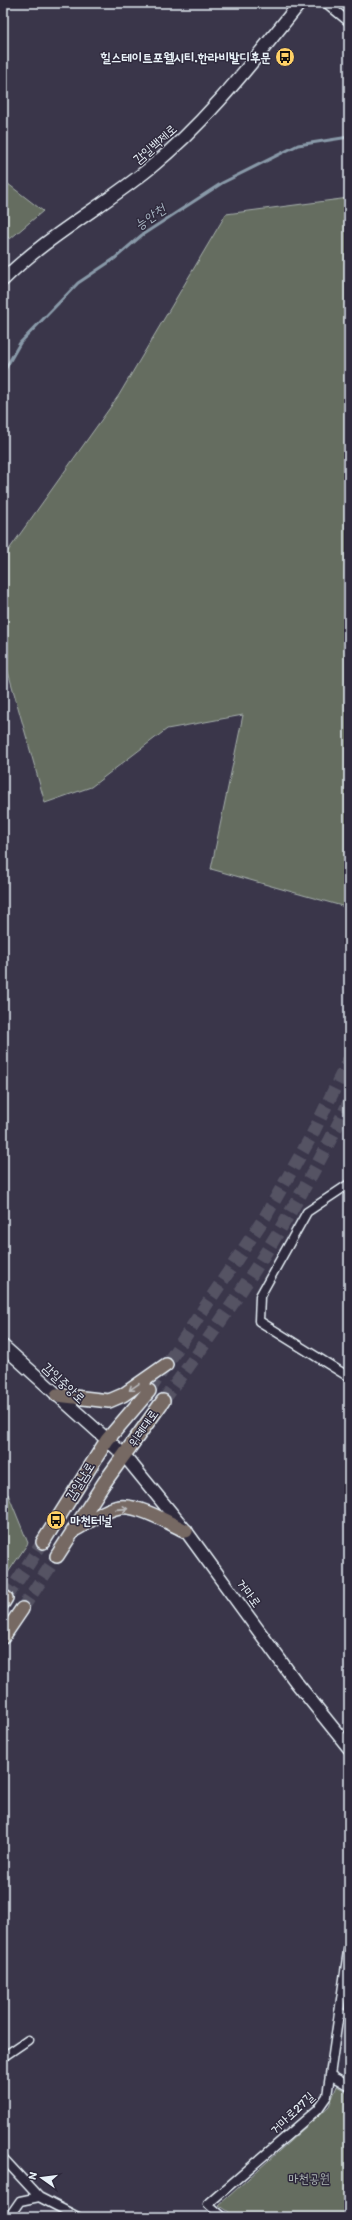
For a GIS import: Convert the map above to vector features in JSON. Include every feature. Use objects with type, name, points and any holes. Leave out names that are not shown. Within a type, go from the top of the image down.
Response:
[{"type":"main road","name":"감일백제로","points":[[3,280],[36,250],[116,195],[180,142],[218,103],[300,3]]},
{"type":"main road","name":"감일중앙로","points":[[3,1346],[124,1455]]},
{"type":"main road","points":[[57,1395],[109,1401],[123,1395],[166,1365]]},
{"type":"main road","name":"위례대로","points":[[107,1440],[149,1391]]},
{"type":"main road","name":"위례대로","points":[[124,1455],[163,1401]]},
{"type":"main road","name":"감일남로","points":[[42,1542],[107,1440]]},
{"type":"main road","name":"감일남로","points":[[57,1556],[124,1455]]},
{"type":"main road","name":"거마로","points":[[124,1455],[186,1531],[296,1682],[349,1748]]},
{"type":"main road","points":[[74,1530],[105,1513],[120,1507],[134,1508],[160,1518],[186,1531]]},
{"type":"main road","points":[[3,1637],[22,1609]]},
{"type":"street","points":[[326,3],[349,22]]},
{"type":"street","points":[[349,1184],[307,1212],[260,1296],[260,1321],[349,1377]]},
{"type":"street","name":"거마로27길","points":[[223,2217],[208,2204],[318,2109],[327,2096],[349,1944]]},
{"type":"street","points":[[339,2012],[349,2017]]},
{"type":"street","points":[[3,2057],[28,2040]]},
{"type":"street","points":[[330,2075],[349,2086]]},
{"type":"street","points":[[3,2158],[39,2197],[78,2217]]},
{"type":"street","points":[[9,2217],[20,2201],[39,2197]]},
{"type":"green space","points":[[3,180],[43,211],[10,239],[3,233]]},
{"type":"green space","points":[[349,198],[349,908],[211,869],[243,715],[167,729],[91,787],[45,803],[3,654],[3,558],[119,395],[226,214]]},
{"type":"green space","points":[[3,1494],[8,1494],[28,1543],[3,1580]]},
{"type":"green space","name":"마천공원","points":[[337,2086],[349,2093],[349,2217],[236,2217],[219,2205],[329,2106]]},
{"type":"waterway","name":"능안천","points":[[3,373],[20,343],[78,283],[114,259],[142,235],[222,183],[298,145],[349,137]]},
{"type":"tunnel","points":[[149,1391],[265,1217],[312,1135],[349,1059]]},
{"type":"tunnel","points":[[163,1401],[215,1330],[264,1256],[309,1180],[349,1102]]},
{"type":"tunnel","points":[[6,1598],[43,1542]]},
{"type":"tunnel","points":[[22,1609],[57,1556]]},
{"type":"place","name":"힐스테이트포웰시티.한라비발디후문","points":[[285,57]]},
{"type":"place","name":"마천터널","points":[[56,1520]]}]
